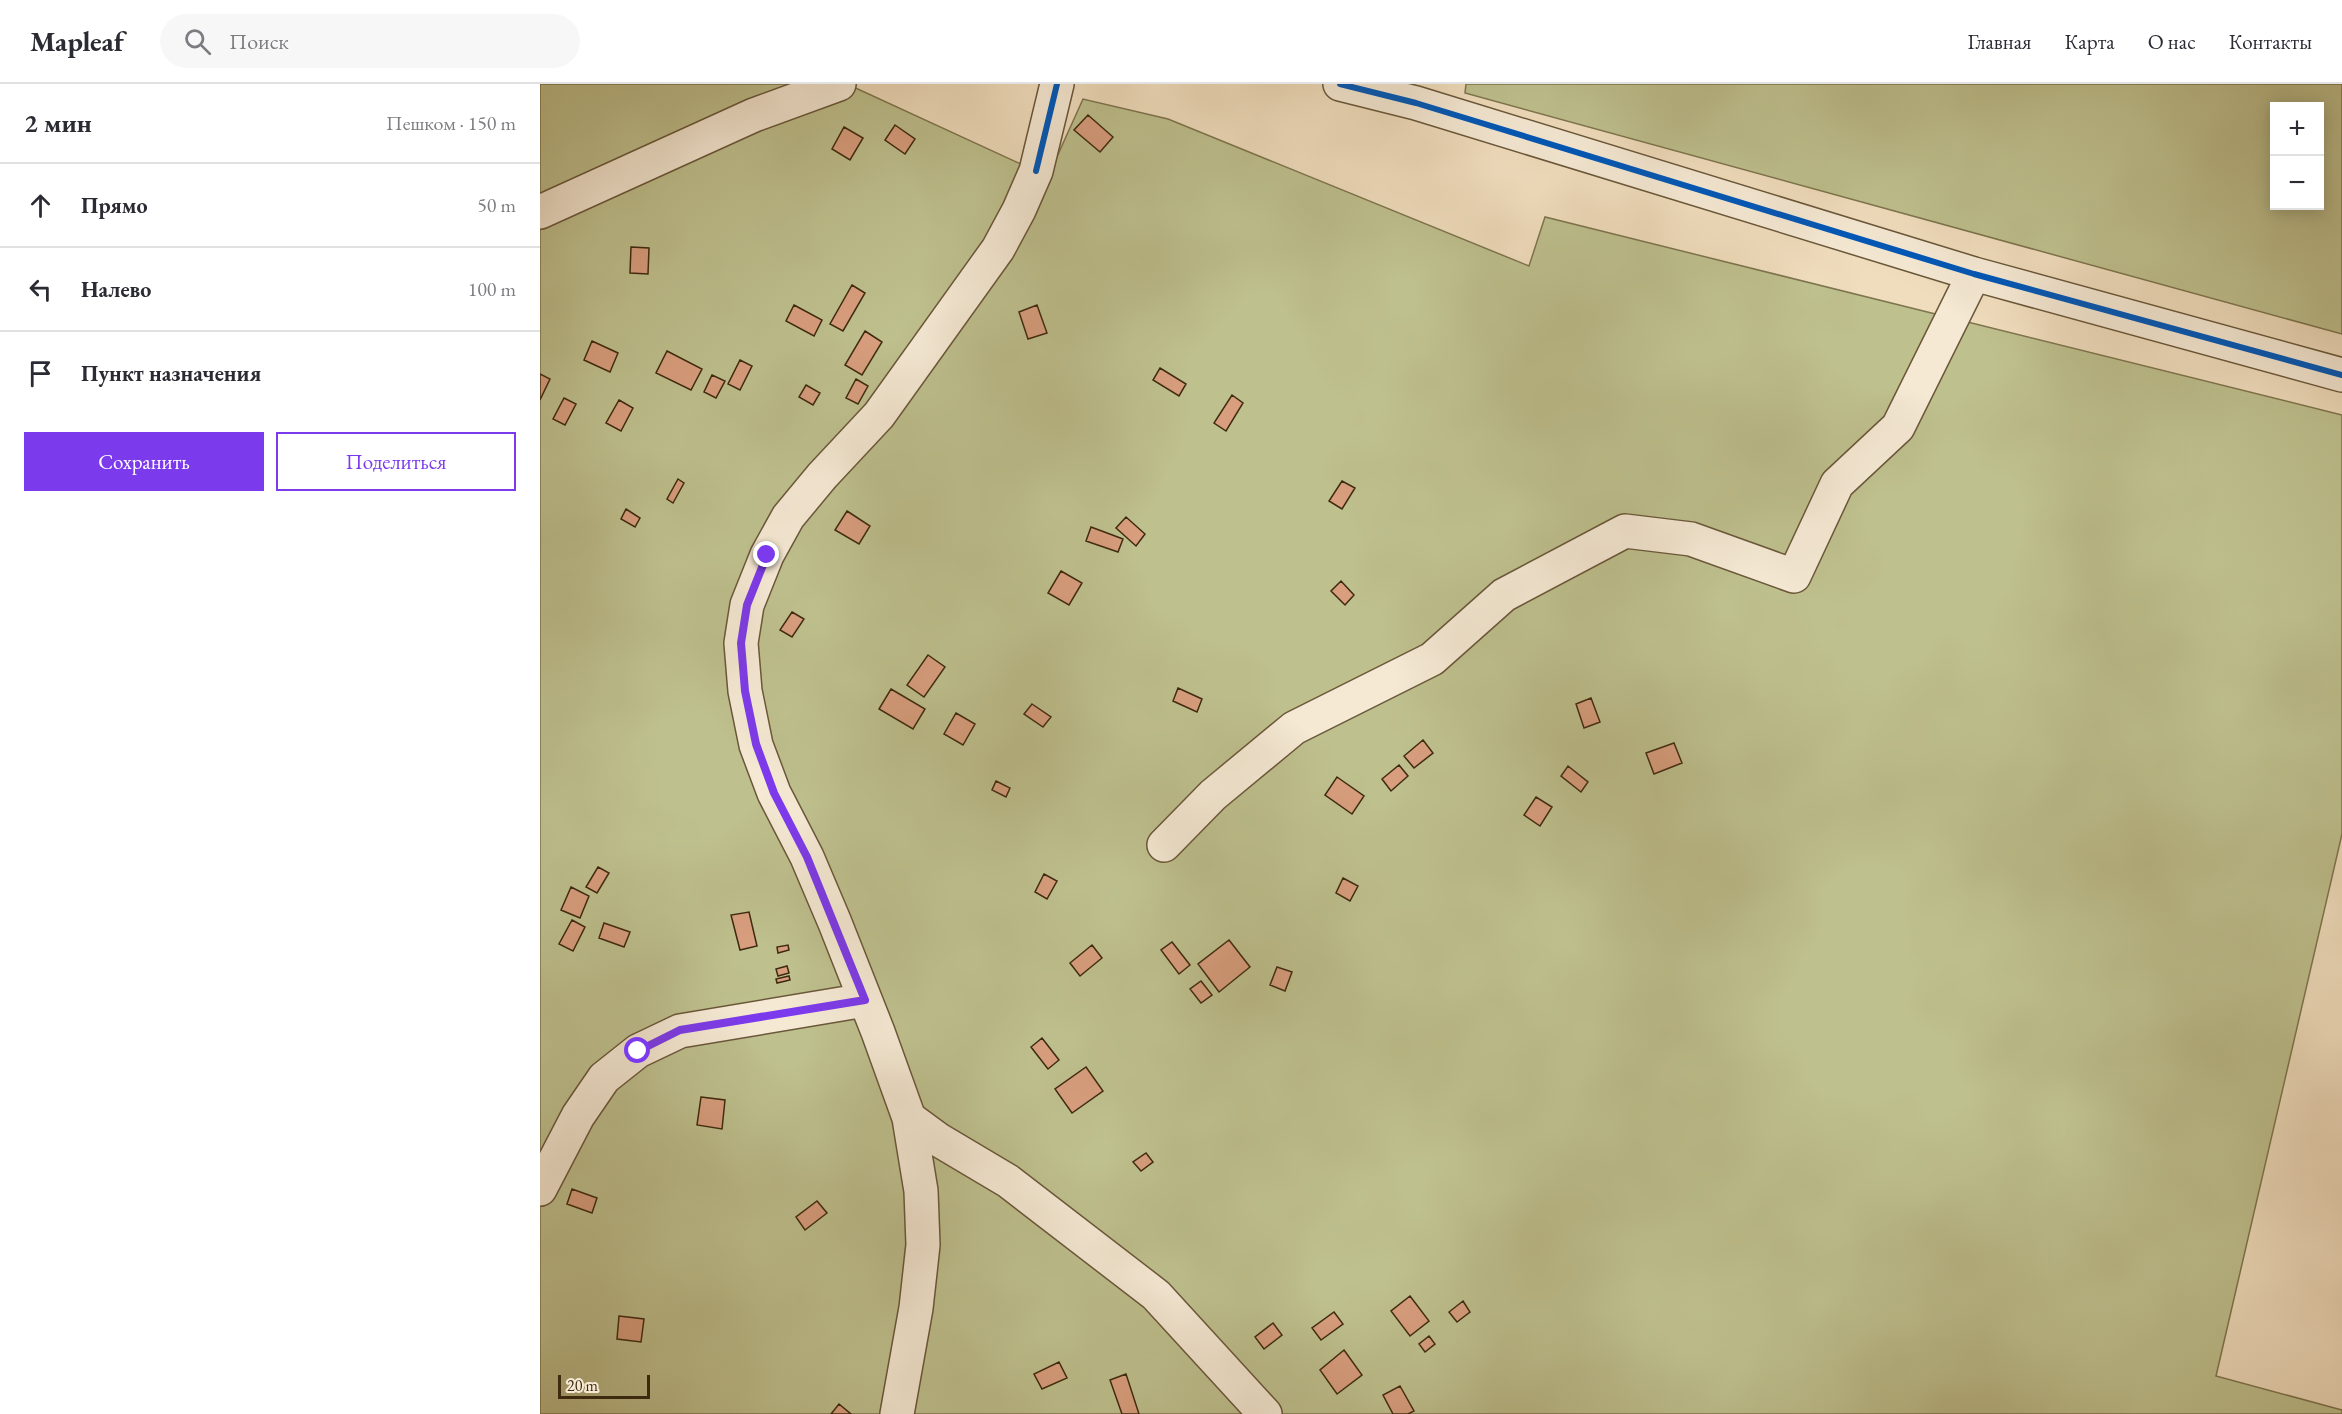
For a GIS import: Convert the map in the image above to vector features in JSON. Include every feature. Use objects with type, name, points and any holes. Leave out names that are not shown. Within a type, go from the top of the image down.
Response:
[{"type":"street","points":[[540,212],[754,115],[839,84]]},
{"type":"street","points":[[897,1414],[916,1308],[923,1245],[921,1191],[909,1118],[865,1000],[807,857],[774,793],[756,744],[745,691],[741,643],[747,605],[767,555],[788,517],[822,476],[879,415],[998,249],[1036,171],[1057,84]]},
{"type":"street","points":[[1340,84],[1416,103],[1974,274],[2342,375]]},
{"type":"street","points":[[1164,845],[1213,795],[1294,728],[1432,659],[1504,595],[1625,531],[1691,539],[1794,576],[1837,484],[1898,427],[1974,274]]},
{"type":"street","points":[[540,1189],[578,1116],[604,1078],[638,1051],[680,1030],[865,1000]]},
{"type":"street","points":[[909,1118],[939,1140],[1008,1181],[1156,1295],[1265,1414]]},
{"type":"green space","points":[[540,84],[847,84],[1036,171],[1051,170],[1083,99],[1168,119],[1529,266],[1545,217],[2342,415],[2342,834],[2216,1376],[2342,1410],[2342,1414],[540,1414]]},
{"type":"green space","points":[[1466,84],[2342,84],[2342,334],[1465,93]]},
{"type":"building","points":[[1088,115],[1113,137],[1100,152],[1074,130]]},
{"type":"building","points":[[895,125],[915,139],[905,154],[885,140]]},
{"type":"building","points":[[844,127],[863,138],[850,160],[832,149]]},
{"type":"building","points":[[631,247],[649,248],[648,274],[630,273]]},
{"type":"building","points":[[852,285],[865,293],[843,331],[830,324]]},
{"type":"building","points":[[794,305],[822,320],[814,336],[786,321]]},
{"type":"building","points":[[1037,305],[1047,333],[1028,339],[1019,312]]},
{"type":"building","points":[[865,331],[882,342],[862,375],[845,365]]},
{"type":"building","points":[[592,341],[618,353],[610,372],[584,360]]},
{"type":"building","points":[[667,351],[702,369],[691,390],[656,373]]},
{"type":"building","points":[[740,360],[752,366],[740,390],[728,384]]},
{"type":"building","points":[[1160,368],[1186,384],[1179,396],[1153,380]]},
{"type":"building","points":[[540,374],[550,379],[540,400]]},
{"type":"building","points":[[712,375],[725,381],[716,398],[704,392]]},
{"type":"building","points":[[856,379],[868,386],[858,404],[846,398]]},
{"type":"building","points":[[806,385],[820,393],[813,405],[799,397]]},
{"type":"building","points":[[1232,395],[1243,403],[1226,431],[1214,423]]},
{"type":"building","points":[[564,398],[576,404],[565,425],[553,419]]},
{"type":"building","points":[[619,400],[633,408],[621,431],[606,423]]},
{"type":"building","points":[[678,479],[684,483],[673,503],[667,499]]},
{"type":"building","points":[[1342,481],[1355,488],[1342,509],[1329,501]]},
{"type":"building","points":[[626,509],[640,518],[635,527],[621,519]]},
{"type":"building","points":[[847,511],[870,526],[859,544],[835,530]]},
{"type":"building","points":[[1126,517],[1145,534],[1136,546],[1116,528]]},
{"type":"building","points":[[1091,527],[1123,539],[1118,552],[1086,541]]},
{"type":"building","points":[[1061,571],[1082,583],[1069,605],[1048,593]]},
{"type":"building","points":[[1341,581],[1354,595],[1345,605],[1331,591]]},
{"type":"building","points":[[792,612],[804,619],[792,637],[780,630]]},
{"type":"building","points":[[928,655],[945,667],[924,697],[907,685]]},
{"type":"building","points":[[1178,688],[1202,699],[1197,712],[1173,701]]},
{"type":"building","points":[[891,689],[925,709],[913,729],[879,709]]},
{"type":"building","points":[[1591,698],[1600,722],[1584,728],[1576,704]]},
{"type":"building","points":[[1032,704],[1051,717],[1043,727],[1024,714]]},
{"type":"building","points":[[956,713],[975,724],[963,745],[944,734]]},
{"type":"building","points":[[1423,740],[1433,753],[1414,768],[1404,756]]},
{"type":"building","points":[[1674,743],[1682,763],[1654,774],[1646,753]]},
{"type":"building","points":[[1399,765],[1408,776],[1391,791],[1382,779]]},
{"type":"building","points":[[1568,766],[1588,782],[1581,792],[1561,776]]},
{"type":"building","points":[[1337,777],[1364,796],[1352,814],[1325,795]]},
{"type":"building","points":[[996,781],[1010,788],[1006,797],[992,790]]},
{"type":"building","points":[[1536,797],[1552,807],[1540,826],[1524,815]]},
{"type":"building","points":[[598,867],[609,873],[597,893],[586,887]]},
{"type":"building","points":[[1044,874],[1057,881],[1047,899],[1035,892]]},
{"type":"building","points":[[1343,878],[1358,886],[1350,901],[1336,893]]},
{"type":"building","points":[[571,887],[589,896],[580,918],[561,910]]},
{"type":"building","points":[[749,912],[757,946],[740,950],[731,915]]},
{"type":"building","points":[[572,920],[585,927],[573,951],[559,944]]},
{"type":"building","points":[[604,923],[630,932],[624,947],[599,938]]},
{"type":"building","points":[[1229,940],[1250,967],[1219,992],[1198,964]]},
{"type":"building","points":[[1172,942],[1190,965],[1179,974],[1161,950]]},
{"type":"building","points":[[788,945],[789,950],[778,953],[777,947]]},
{"type":"building","points":[[1092,945],[1102,958],[1080,976],[1070,963]]},
{"type":"building","points":[[787,966],[789,973],[778,976],[776,969]]},
{"type":"building","points":[[1277,967],[1292,972],[1285,991],[1270,985]]},
{"type":"building","points":[[789,976],[790,980],[777,983],[776,979]]},
{"type":"building","points":[[1201,981],[1212,995],[1201,1003],[1190,989]]},
{"type":"building","points":[[1042,1038],[1059,1060],[1048,1069],[1031,1047]]},
{"type":"building","points":[[1086,1067],[1103,1091],[1072,1113],[1055,1089]]},
{"type":"building","points":[[701,1097],[725,1100],[722,1129],[697,1125]]},
{"type":"building","points":[[1146,1153],[1153,1162],[1141,1171],[1133,1162]]},
{"type":"building","points":[[572,1189],[597,1198],[592,1213],[567,1204]]},
{"type":"building","points":[[817,1201],[827,1213],[805,1230],[796,1217]]},
{"type":"building","points":[[1410,1296],[1429,1321],[1410,1336],[1391,1311]]},
{"type":"building","points":[[1463,1301],[1470,1312],[1457,1322],[1449,1312]]},
{"type":"building","points":[[1334,1312],[1343,1324],[1321,1340],[1312,1328]]},
{"type":"building","points":[[619,1316],[644,1319],[641,1342],[617,1339]]},
{"type":"building","points":[[1273,1323],[1282,1335],[1264,1349],[1255,1337]]},
{"type":"building","points":[[1429,1336],[1435,1344],[1425,1352],[1419,1344]]},
{"type":"building","points":[[1344,1350],[1362,1375],[1337,1394],[1320,1370]]},
{"type":"building","points":[[1059,1362],[1067,1378],[1042,1389],[1034,1374]]},
{"type":"building","points":[[1126,1374],[1139,1414],[1122,1414],[1110,1380]]},
{"type":"building","points":[[1400,1386],[1414,1411],[1408,1414],[1393,1414],[1383,1395]]},
{"type":"building","points":[[839,1404],[851,1414],[831,1414]]},
{"type":"cycle path","points":[[1036,171],[1057,84]]},
{"type":"cycle path","points":[[1340,84],[1416,103],[1974,274],[2342,375]]},
{"type":"route","points":[[638,1051],[680,1030],[865,1000],[807,857],[774,793],[756,744],[745,691],[741,643],[747,605],[767,555]]}]
